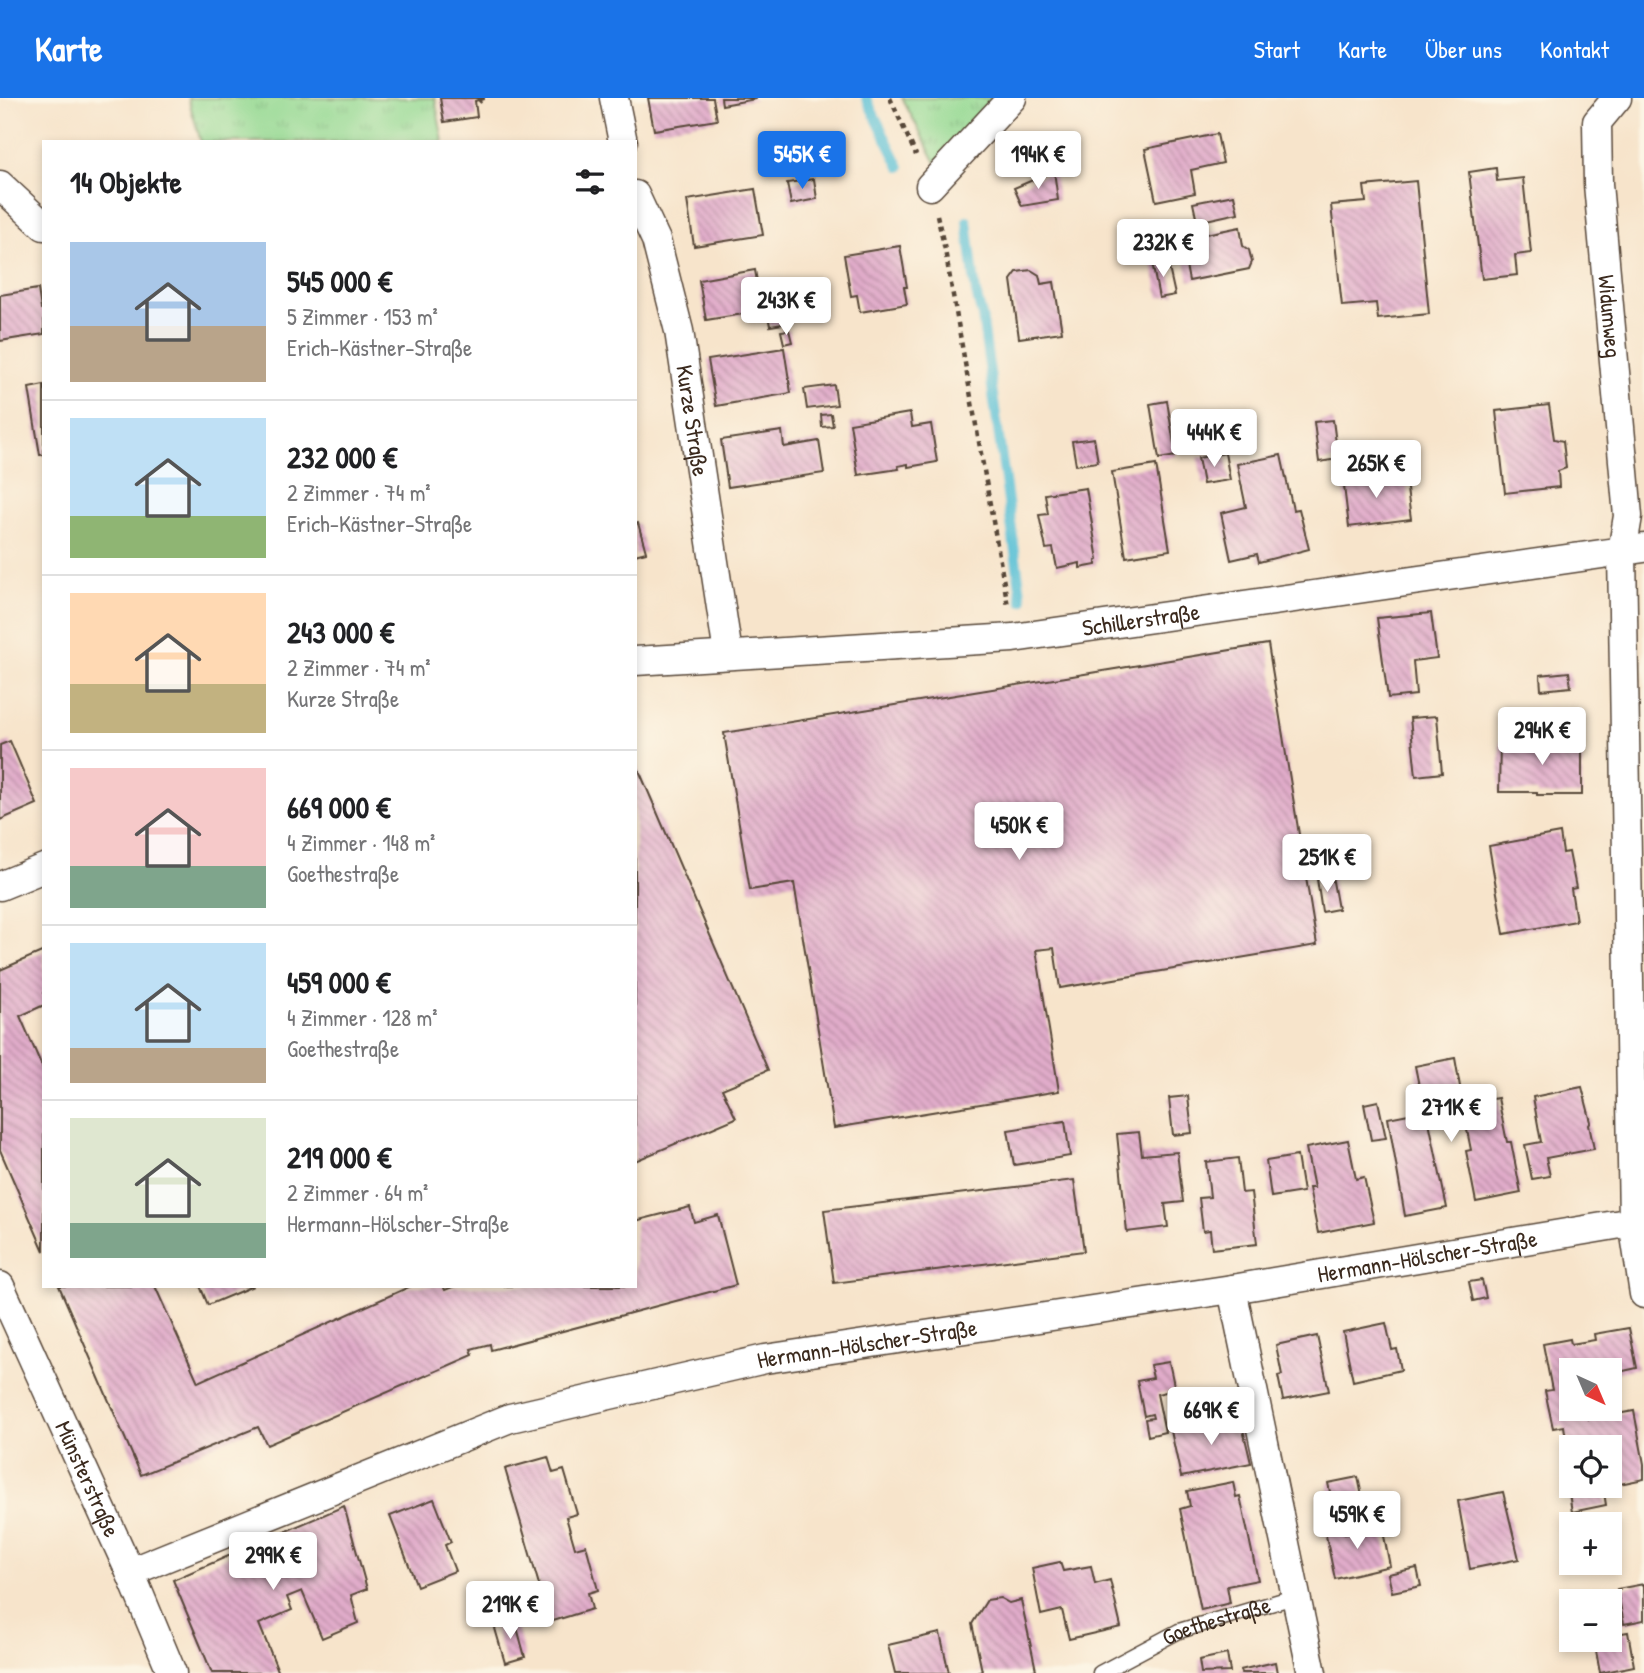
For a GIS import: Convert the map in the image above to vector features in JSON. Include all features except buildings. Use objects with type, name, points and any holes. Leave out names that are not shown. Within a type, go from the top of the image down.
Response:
[{"type":"street","points":[[614,98],[623,140]]},
{"type":"street","points":[[930,186],[1012,98]]},
{"type":"street","name":"Widumweg","points":[[1617,98],[1597,122],[1598,172],[1633,550],[1633,1222],[1644,1294]]},
{"type":"street","points":[[0,185],[42,224]]},
{"type":"street","name":"Kurze Straße","points":[[637,199],[656,240],[679,331],[728,654]]},
{"type":"street","name":"Schillerstraße","points":[[637,661],[1013,638],[1633,550]]},
{"type":"street","points":[[0,886],[42,869]]},
{"type":"street","name":"Hermann-Hölscher-Straße","points":[[130,1572],[510,1419],[707,1378],[765,1359],[1232,1289],[1633,1222]]},
{"type":"street","name":"Münsterstraße","points":[[0,1286],[130,1572],[172,1673]]},
{"type":"street","name":"Goethestraße","points":[[1232,1289],[1312,1673]]},
{"type":"lane","name":"Goethestraße","points":[[1100,1673],[1180,1631],[1297,1596]]},
{"type":"path","points":[[890,98],[930,186],[945,250],[1013,638]]},
{"type":"green space","points":[[188,98],[435,98],[443,140],[200,140]]},
{"type":"green space","points":[[902,98],[997,98],[936,163]]},
{"type":"waterway","points":[[866,98],[900,167]]},
{"type":"waterway","points":[[967,221],[1022,601]]}]
